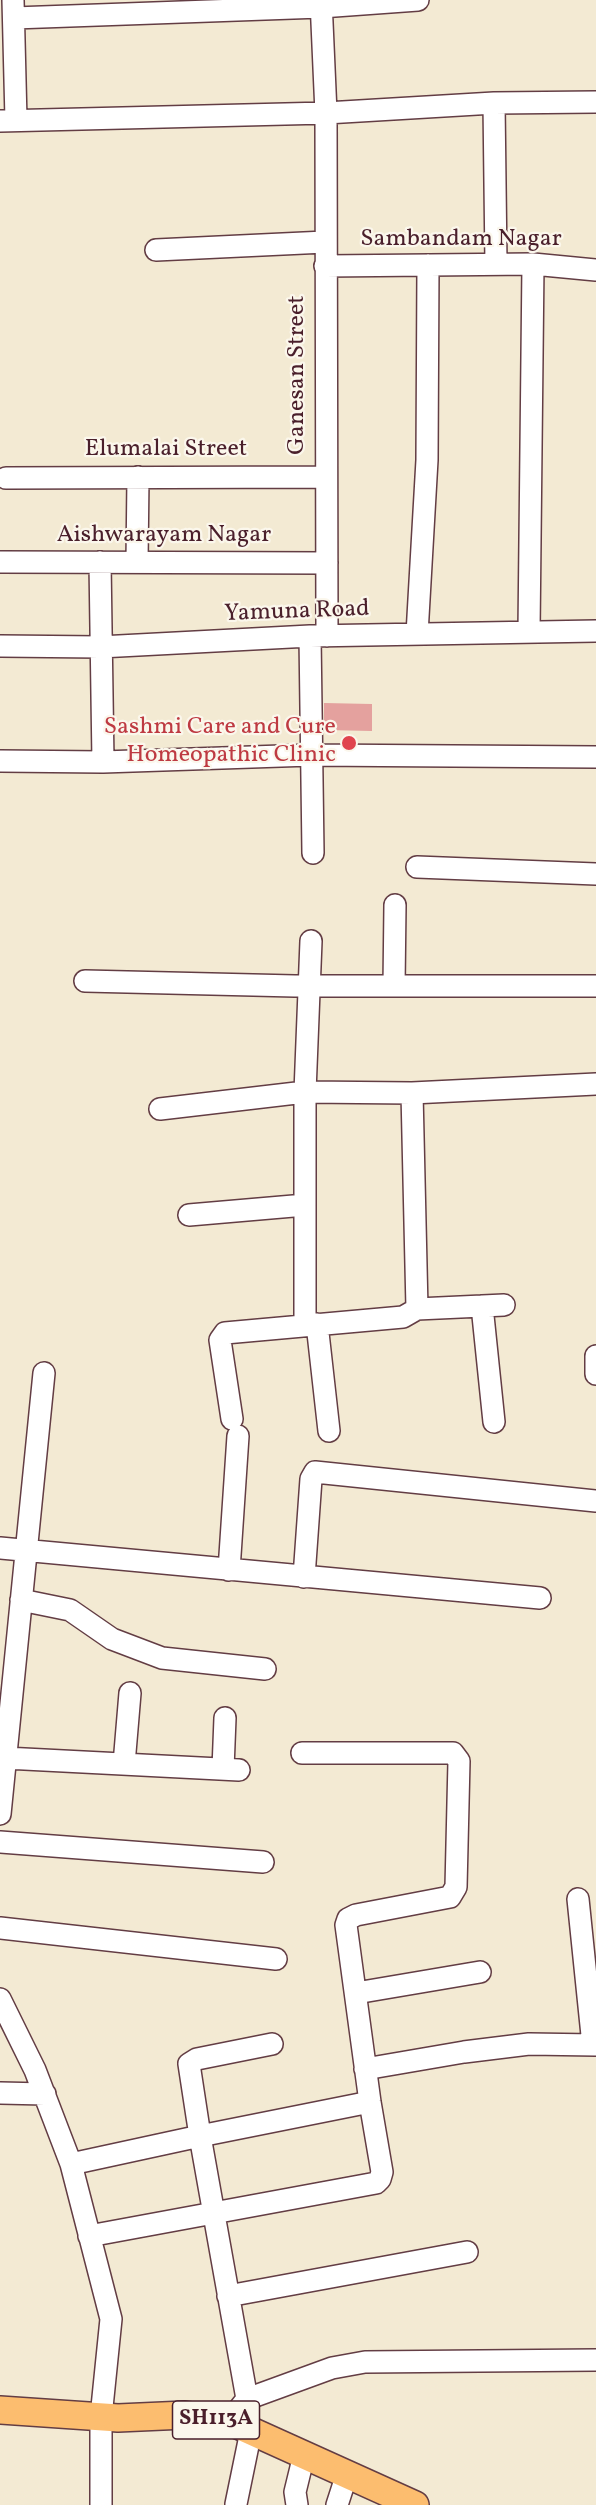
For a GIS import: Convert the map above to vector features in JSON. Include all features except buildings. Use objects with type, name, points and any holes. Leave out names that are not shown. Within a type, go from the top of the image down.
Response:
[{"type":"main road","name":"SH113A","points":[[0,2410],[101,2417],[185,2415],[240,2426],[415,2505]]},
{"type":"street","points":[[418,0],[321,4],[13,9],[8,121],[326,113],[494,103],[596,102]]},
{"type":"street","name":"Ganesan Street","points":[[313,853],[311,755],[319,636],[327,563],[325,477],[326,113],[321,4]]},
{"type":"street","points":[[494,103],[496,264]]},
{"type":"street","points":[[156,250],[325,242]]},
{"type":"street","points":[[530,631],[533,264]]},
{"type":"street","name":"Sambandam Nagar","points":[[325,266],[533,264],[596,270]]},
{"type":"street","points":[[417,634],[427,460],[428,265]]},
{"type":"street","points":[[137,562],[138,477]]},
{"type":"street","name":"Elumalai Street","points":[[6,478],[325,477]]},
{"type":"street","name":"Aishwarayam Nagar","points":[[0,562],[327,563]]},
{"type":"street","points":[[100,562],[103,762]]},
{"type":"street","name":"Yamuna Road","points":[[0,646],[100,647],[319,636],[596,631]]},
{"type":"street","points":[[0,761],[103,762],[311,755],[596,757]]},
{"type":"street","points":[[417,867],[596,874]]},
{"type":"street","points":[[394,986],[395,905]]},
{"type":"street","points":[[312,941],[304,1092],[305,1205],[311,1324],[329,1431]]},
{"type":"street","points":[[86,981],[310,986],[596,986]]},
{"type":"street","points":[[160,1109],[304,1092],[412,1094],[596,1084]]},
{"type":"street","points":[[412,1094],[417,1309]]},
{"type":"street","points":[[189,1215],[305,1205]]},
{"type":"street","points":[[229,1570],[235,1428],[220,1340],[222,1336],[232,1331],[404,1317],[417,1309],[504,1305]]},
{"type":"street","points":[[482,1306],[494,1422]]},
{"type":"street","points":[[596,1356],[596,1374]]},
{"type":"street","points":[[0,1814],[5,1758],[8,1646],[21,1600],[44,1373]]},
{"type":"street","points":[[304,1577],[311,1479],[315,1472],[596,1501]]},
{"type":"street","points":[[0,1548],[540,1599]]},
{"type":"street","points":[[21,1600],[70,1610],[112,1639],[162,1658],[265,1669]]},
{"type":"street","points":[[124,1764],[130,1693]]},
{"type":"street","points":[[5,1758],[231,1770],[225,1718]]},
{"type":"street","points":[[89,2236],[376,2183],[380,2179],[382,2172],[365,2069],[348,1918],[450,1897],[454,1894],[459,1761],[453,1753],[302,1753]]},
{"type":"street","points":[[0,1842],[263,1862]]},
{"type":"street","points":[[365,2069],[464,2052],[529,2044],[595,2045],[578,1899]]},
{"type":"street","points":[[0,1928],[276,1959]]},
{"type":"street","points":[[356,1993],[480,1972]]},
{"type":"street","points":[[0,1999],[45,2094],[71,2164],[111,2319],[101,2417],[101,2505]]},
{"type":"street","points":[[236,2504],[240,2426],[247,2399],[213,2214],[189,2064],[197,2059],[272,2044]]},
{"type":"street","points":[[0,2093],[45,2094]]},
{"type":"street","points":[[71,2164],[370,2102]]},
{"type":"street","points":[[228,2296],[467,2252]]},
{"type":"street","points":[[247,2399],[332,2368],[365,2362],[596,2360]]},
{"type":"street","points":[[297,2505],[295,2492],[304,2456]]},
{"type":"street","points":[[337,2505],[347,2474]]},
{"type":"place","name":"Sashmi Care and Cure Homeopathic Clinic","points":[[349,743]]}]
